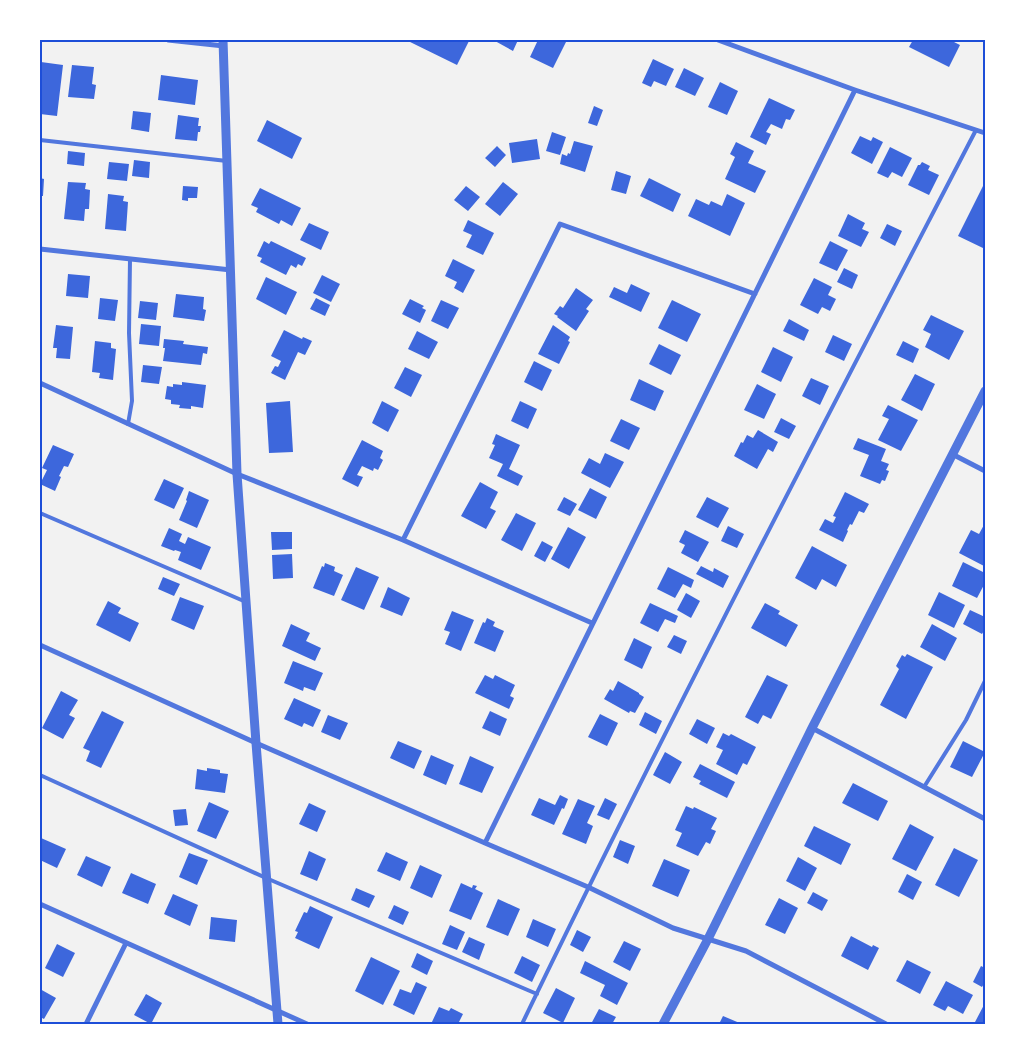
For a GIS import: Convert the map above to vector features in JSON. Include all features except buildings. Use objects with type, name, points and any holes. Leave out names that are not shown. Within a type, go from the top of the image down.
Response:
[{"type":"street","points":[[168,40],[224,43],[237,474],[278,1024]]},
{"type":"street","points":[[718,40],[855,90],[985,133]]},
{"type":"street","points":[[485,843],[855,90]]},
{"type":"street","points":[[402,540],[560,224],[755,294]]},
{"type":"street","points":[[40,249],[231,270]]},
{"type":"street","points":[[40,383],[237,474],[402,540],[592,623]]},
{"type":"street","points":[[663,1024],[985,390]]},
{"type":"street","points":[[952,454],[985,471]]},
{"type":"street","points":[[40,645],[256,743],[588,887],[673,928],[746,951],[886,1024]]},
{"type":"street","points":[[812,728],[985,819]]},
{"type":"street","points":[[40,904],[307,1024]]},
{"type":"street","points":[[86,1024],[126,943]]},
{"type":"lane","points":[[522,1024],[588,887],[769,530],[976,130]]},
{"type":"lane","points":[[40,140],[227,160]]},
{"type":"lane","points":[[128,424],[132,401],[129,333],[130,259]]},
{"type":"lane","points":[[40,513],[246,602]]},
{"type":"lane","points":[[924,786],[966,720],[985,682]]},
{"type":"lane","points":[[40,776],[266,878],[537,994]]}]
